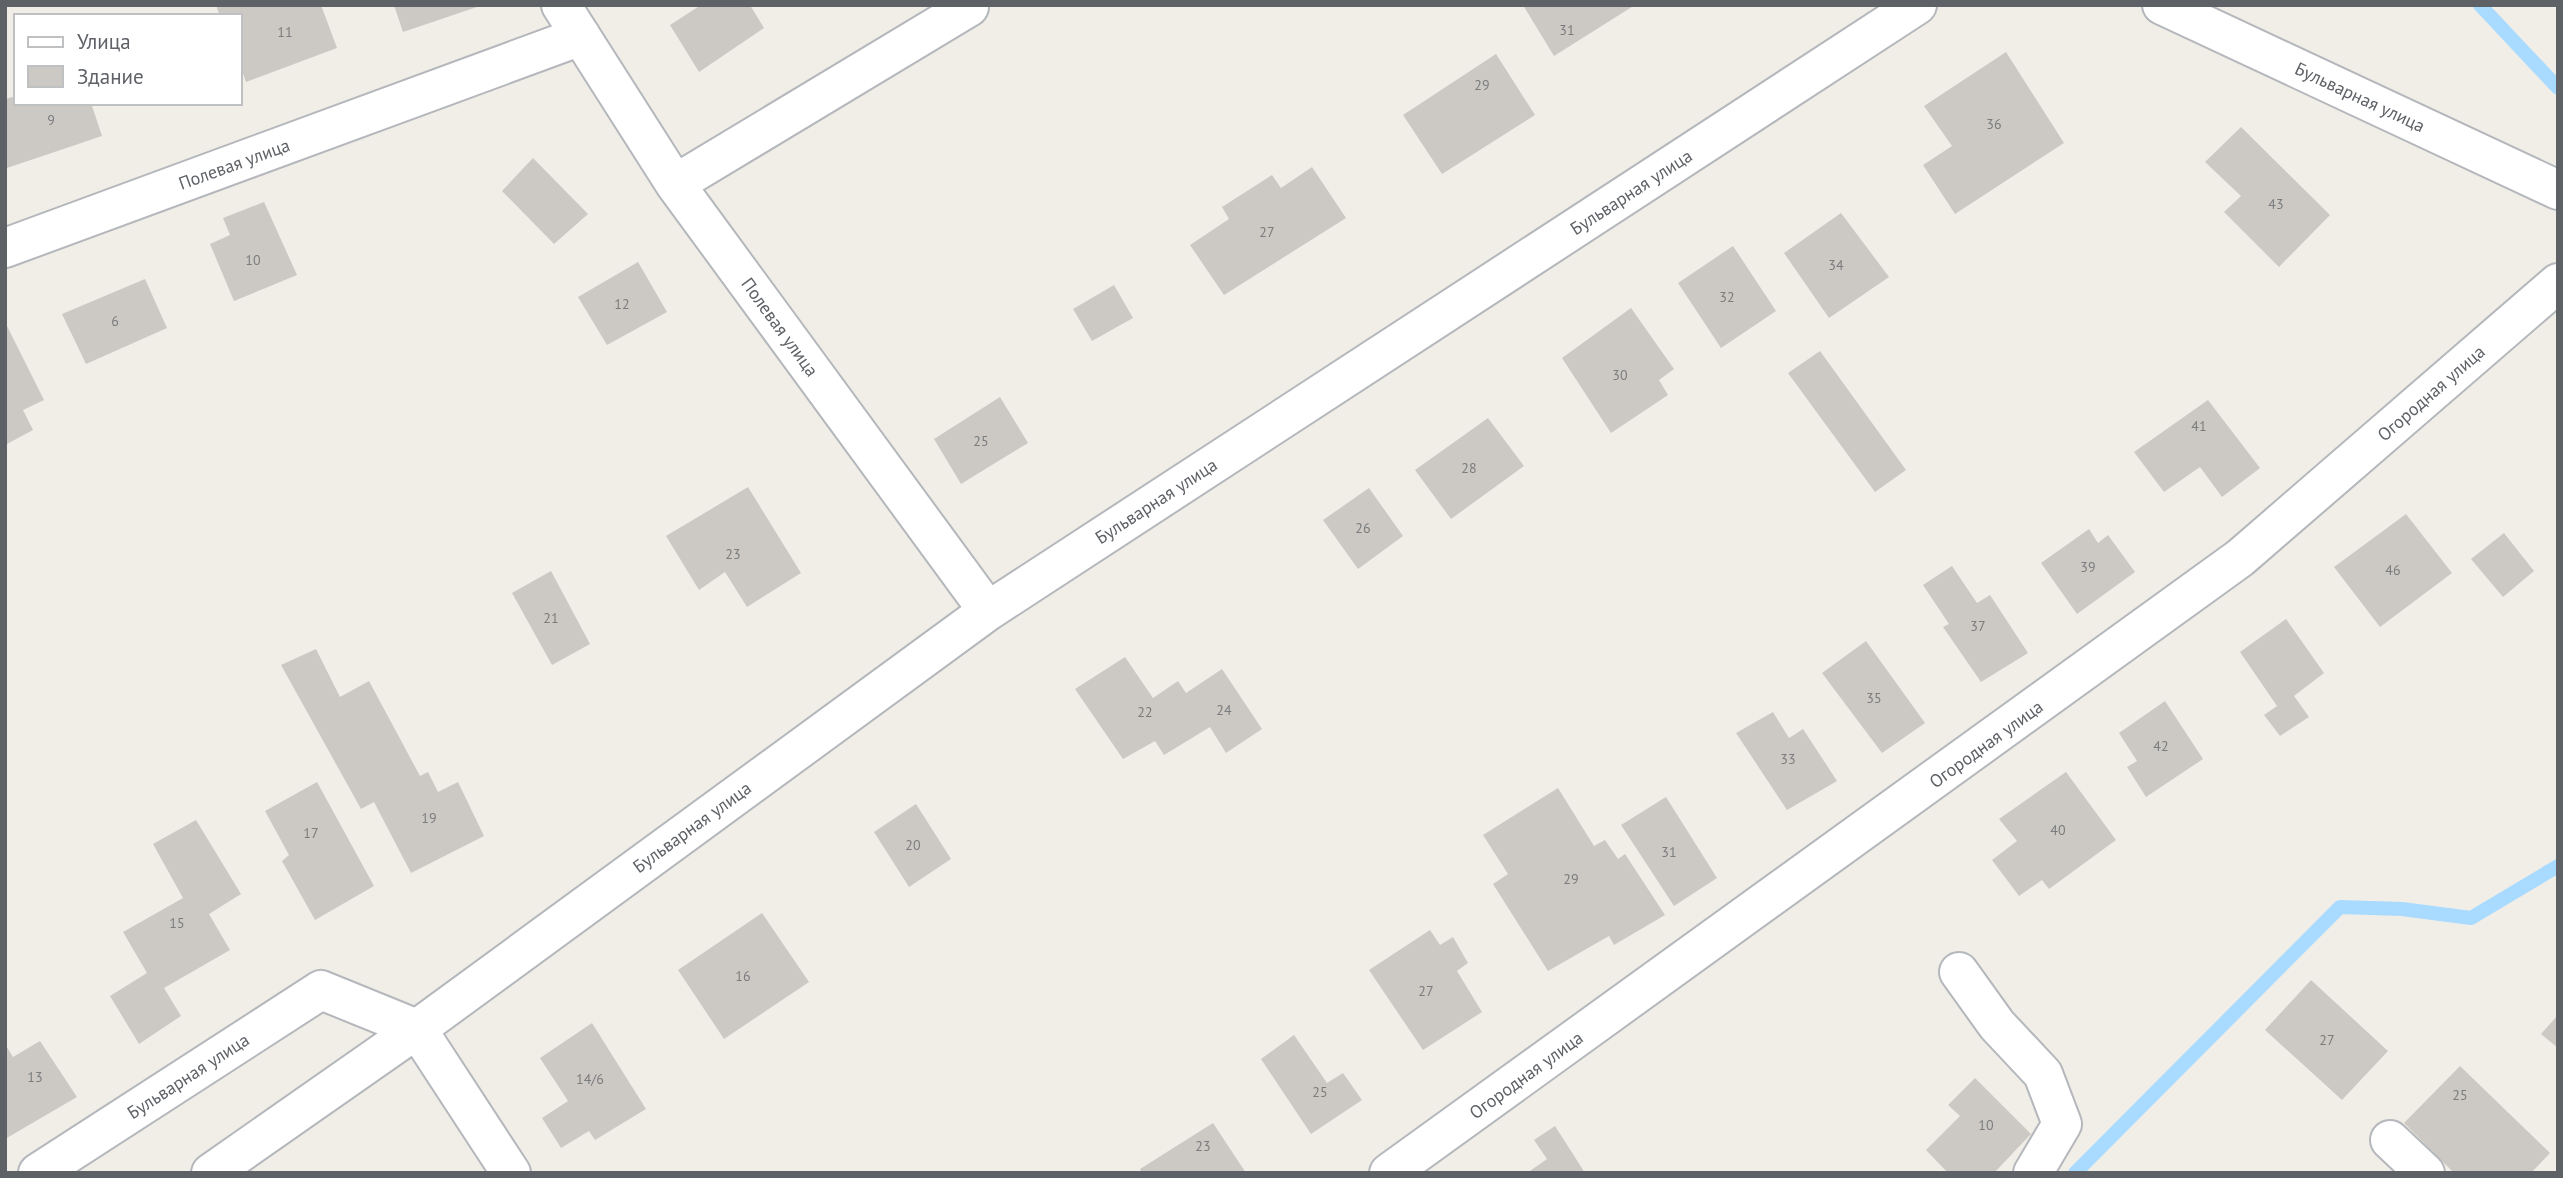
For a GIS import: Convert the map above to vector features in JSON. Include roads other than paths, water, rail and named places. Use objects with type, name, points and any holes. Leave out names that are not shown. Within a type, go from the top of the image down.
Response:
[{"type":"street","name":"Бульварная улица","points":[[211,1173],[417,1029],[988,611],[1917,5]]},
{"type":"street","name":"Бульварная улица","points":[[2162,5],[2558,190]]},
{"type":"street","points":[[675,184],[969,6]]},
{"type":"street","name":"Полевая улица","points":[[5,248],[571,21],[675,184],[988,611]]},
{"type":"street","name":"Огородная улица","points":[[1389,1173],[2240,558],[2558,283]]},
{"type":"street","points":[[1959,972],[1997,1025],[2043,1074],[2062,1124],[2033,1173]]},
{"type":"street","name":"Бульварная улица","points":[[38,1173],[321,990],[417,1029]]},
{"type":"street","points":[[417,1029],[511,1173]]},
{"type":"street","points":[[2390,1140],[2426,1173]]},
{"type":"waterway","points":[[2480,5],[2558,88]]},
{"type":"waterway","points":[[2075,1173],[2340,907],[2402,909],[2471,918],[2558,866]]}]
